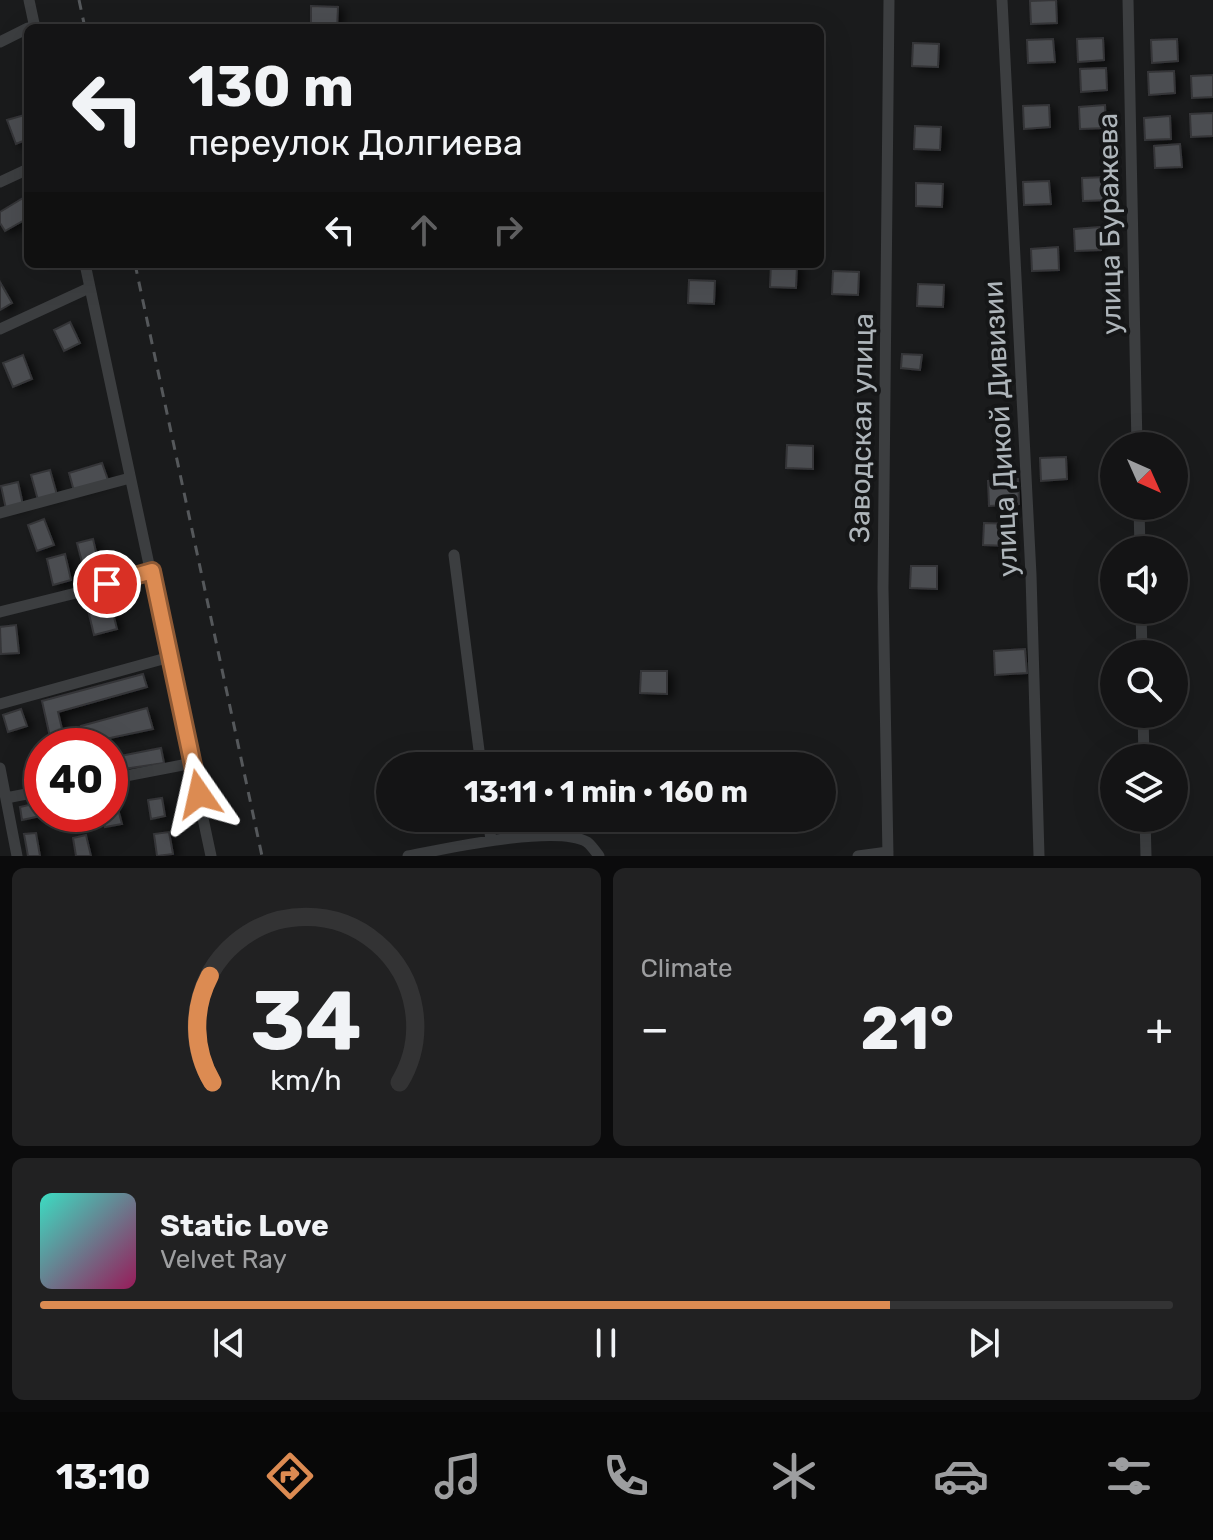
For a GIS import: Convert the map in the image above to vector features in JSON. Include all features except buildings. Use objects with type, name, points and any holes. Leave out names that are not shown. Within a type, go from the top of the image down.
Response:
[{"type":"street","points":[[29,0],[32,24]]},
{"type":"street","name":"Заводская улица","points":[[888,854],[883,588],[889,0]]},
{"type":"street","name":"улица Дикой Дивизии","points":[[1002,0],[1030,545],[1039,856]]},
{"type":"street","name":"улица Буражева","points":[[1128,0],[1137,432]]},
{"type":"street","points":[[0,42],[24,31]]},
{"type":"street","points":[[0,182],[24,171]]},
{"type":"street","points":[[86,268],[211,856]]},
{"type":"street","points":[[0,329],[89,288]]},
{"type":"street","points":[[0,513],[130,478]]},
{"type":"street","points":[[454,555],[479,752]]},
{"type":"street","points":[[0,612],[152,571]]},
{"type":"street","points":[[0,704],[170,657]]},
{"type":"street","points":[[128,776],[193,763]]},
{"type":"street","points":[[0,768],[17,856]]},
{"type":"street","points":[[3,791],[24,791]]},
{"type":"street","points":[[490,832],[491,840]]},
{"type":"street","points":[[1145,832],[1146,856]]},
{"type":"street","points":[[408,856],[491,840],[560,837],[586,842],[599,856]]},
{"type":"street","points":[[858,856],[888,854]]},
{"type":"railway","points":[[79,0],[84,24]]},
{"type":"railway","points":[[136,268],[262,856]]},
{"type":"route","points":[[107,584],[152,571],[199,794]]}]
